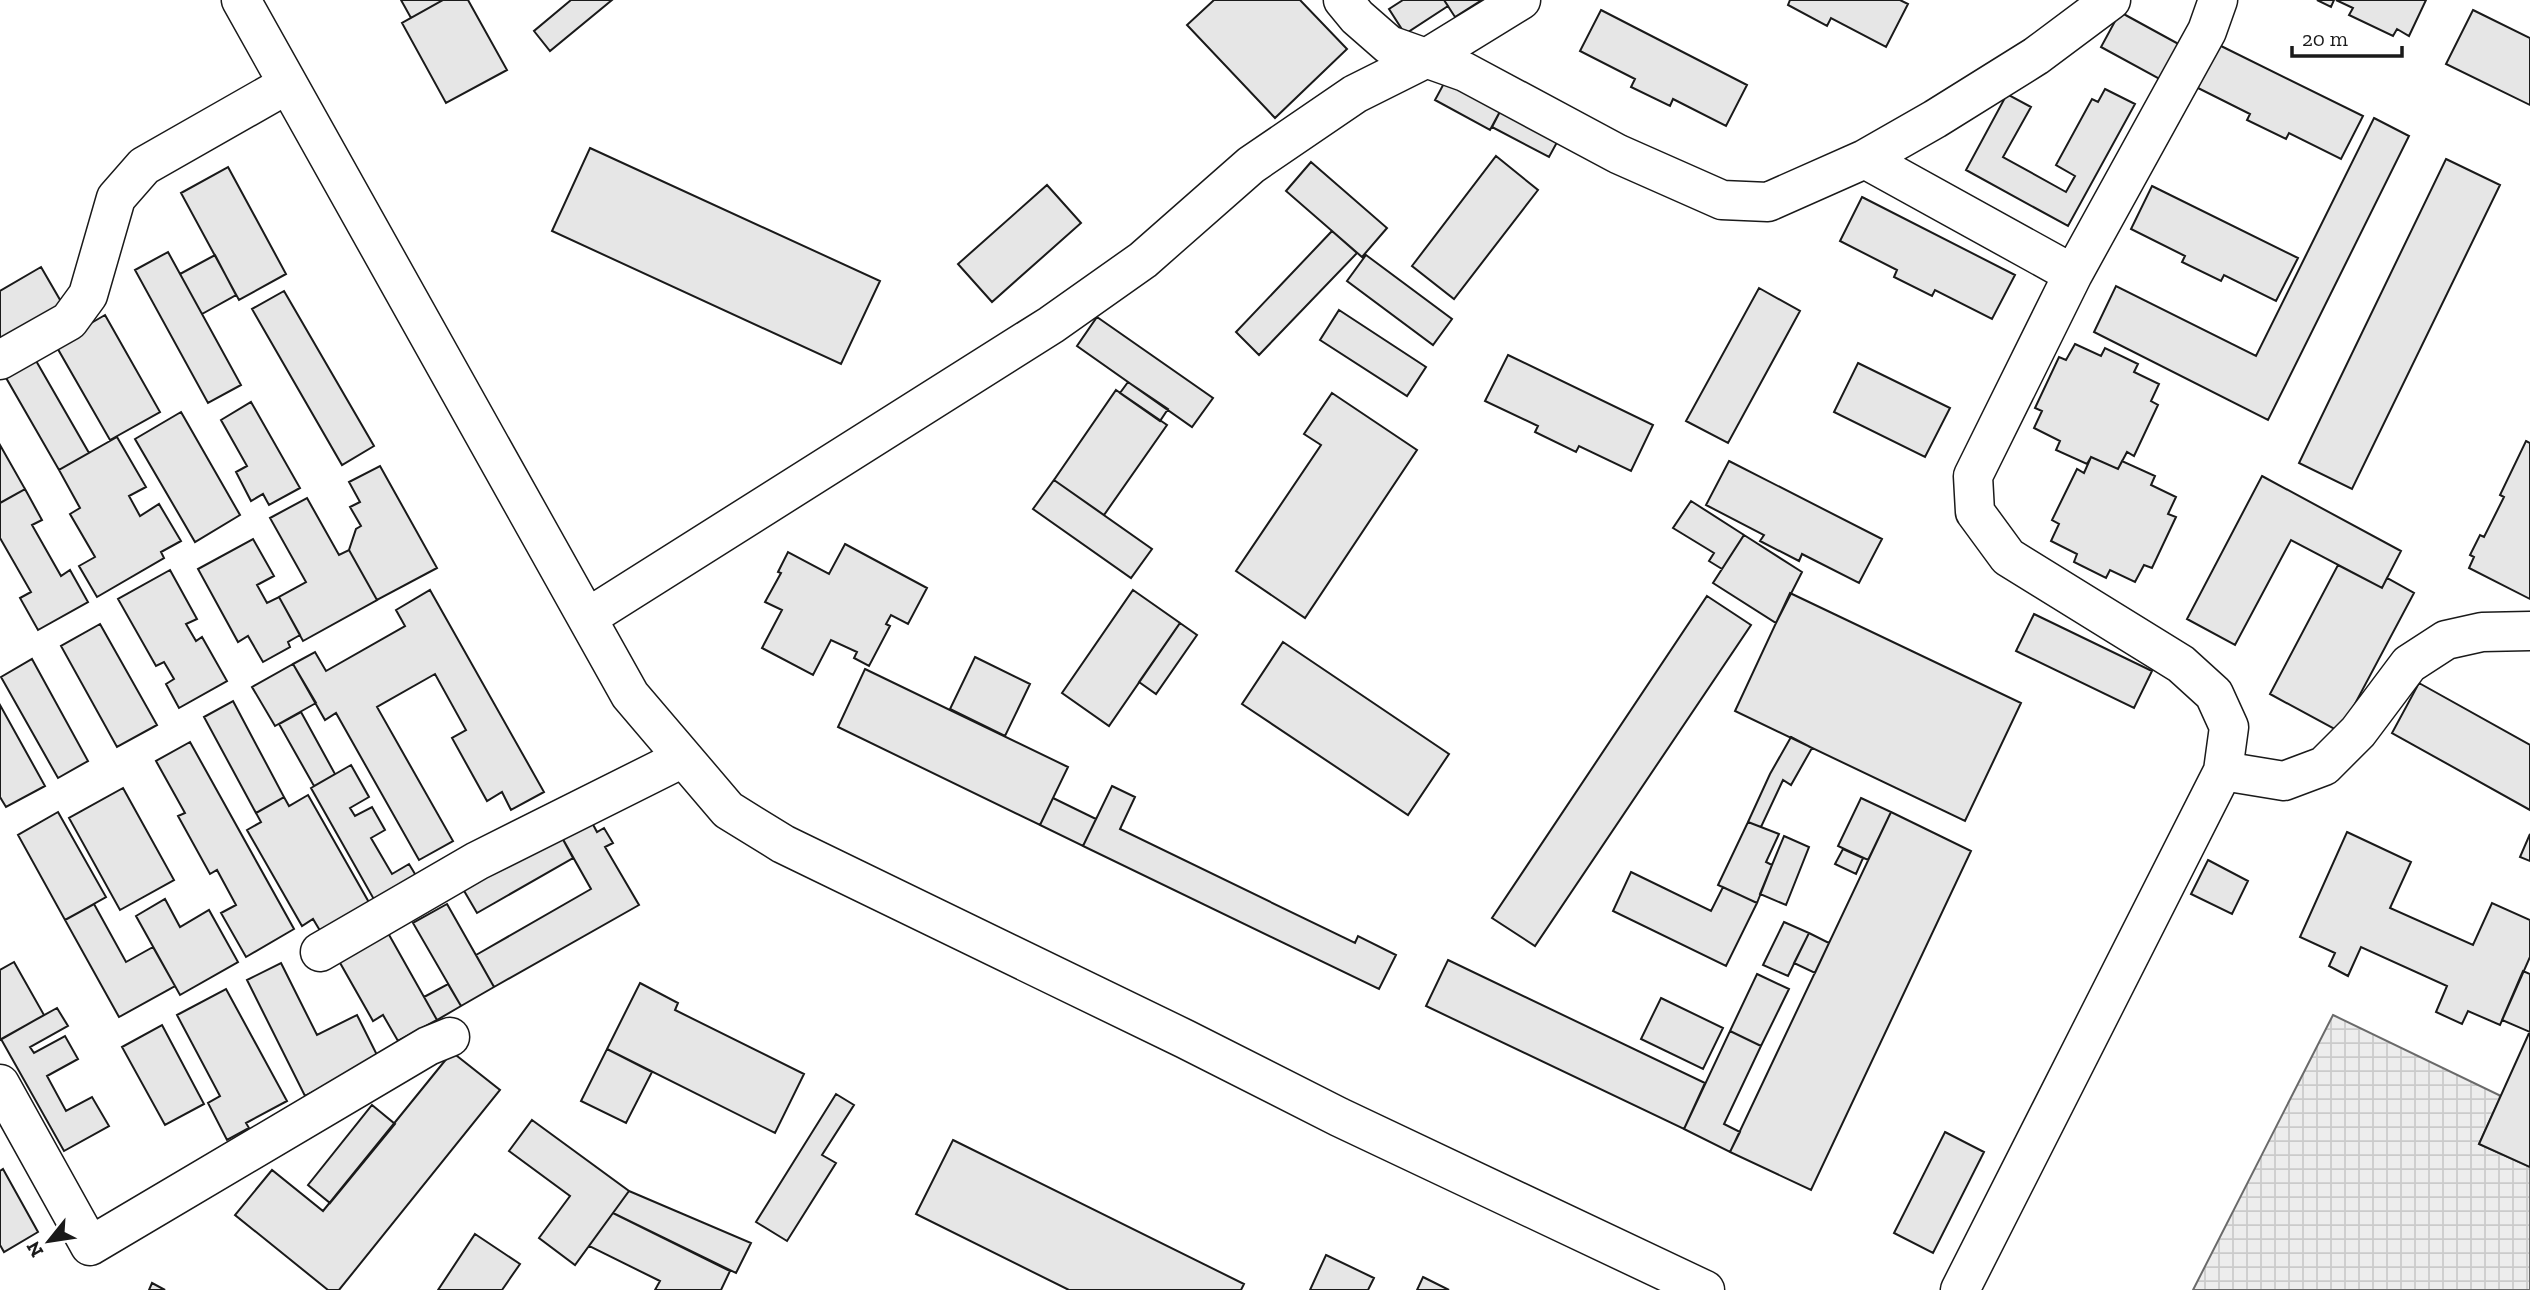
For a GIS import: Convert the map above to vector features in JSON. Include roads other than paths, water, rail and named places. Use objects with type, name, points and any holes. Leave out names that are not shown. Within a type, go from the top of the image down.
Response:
[{"type":"street","points":[[242,0],[630,695],[728,810],[783,844],[1173,1033],[1339,1117],[1705,1290]]},
{"type":"street","points":[[1343,0],[1357,18],[1389,45],[1465,72],[1618,154],[1722,200],[1768,202],[1866,159],[1935,119],[2036,56],[2111,0]]},
{"type":"street","points":[[587,618],[1051,325],[1143,260],[1251,165],[1355,94],[1425,59],[1521,0]]},
{"type":"street","points":[[1960,1290],[2223,771],[2229,727],[2214,694],[2181,664],[2008,557],[1975,512],[1973,476],[2073,274],[2207,31],[2218,0]]},
{"type":"street","points":[[0,359],[69,321],[88,295],[116,198],[144,166],[288,84]]},
{"type":"street","points":[[1866,159],[2073,274]]},
{"type":"street","points":[[2223,771],[2284,781],[2324,766],[2358,732],[2409,664],[2418,658],[2446,640],[2482,632],[2530,631]]},
{"type":"street","points":[[320,952],[477,861],[683,758]]},
{"type":"street","points":[[0,1084],[90,1246],[428,1046],[450,1037]]}]
